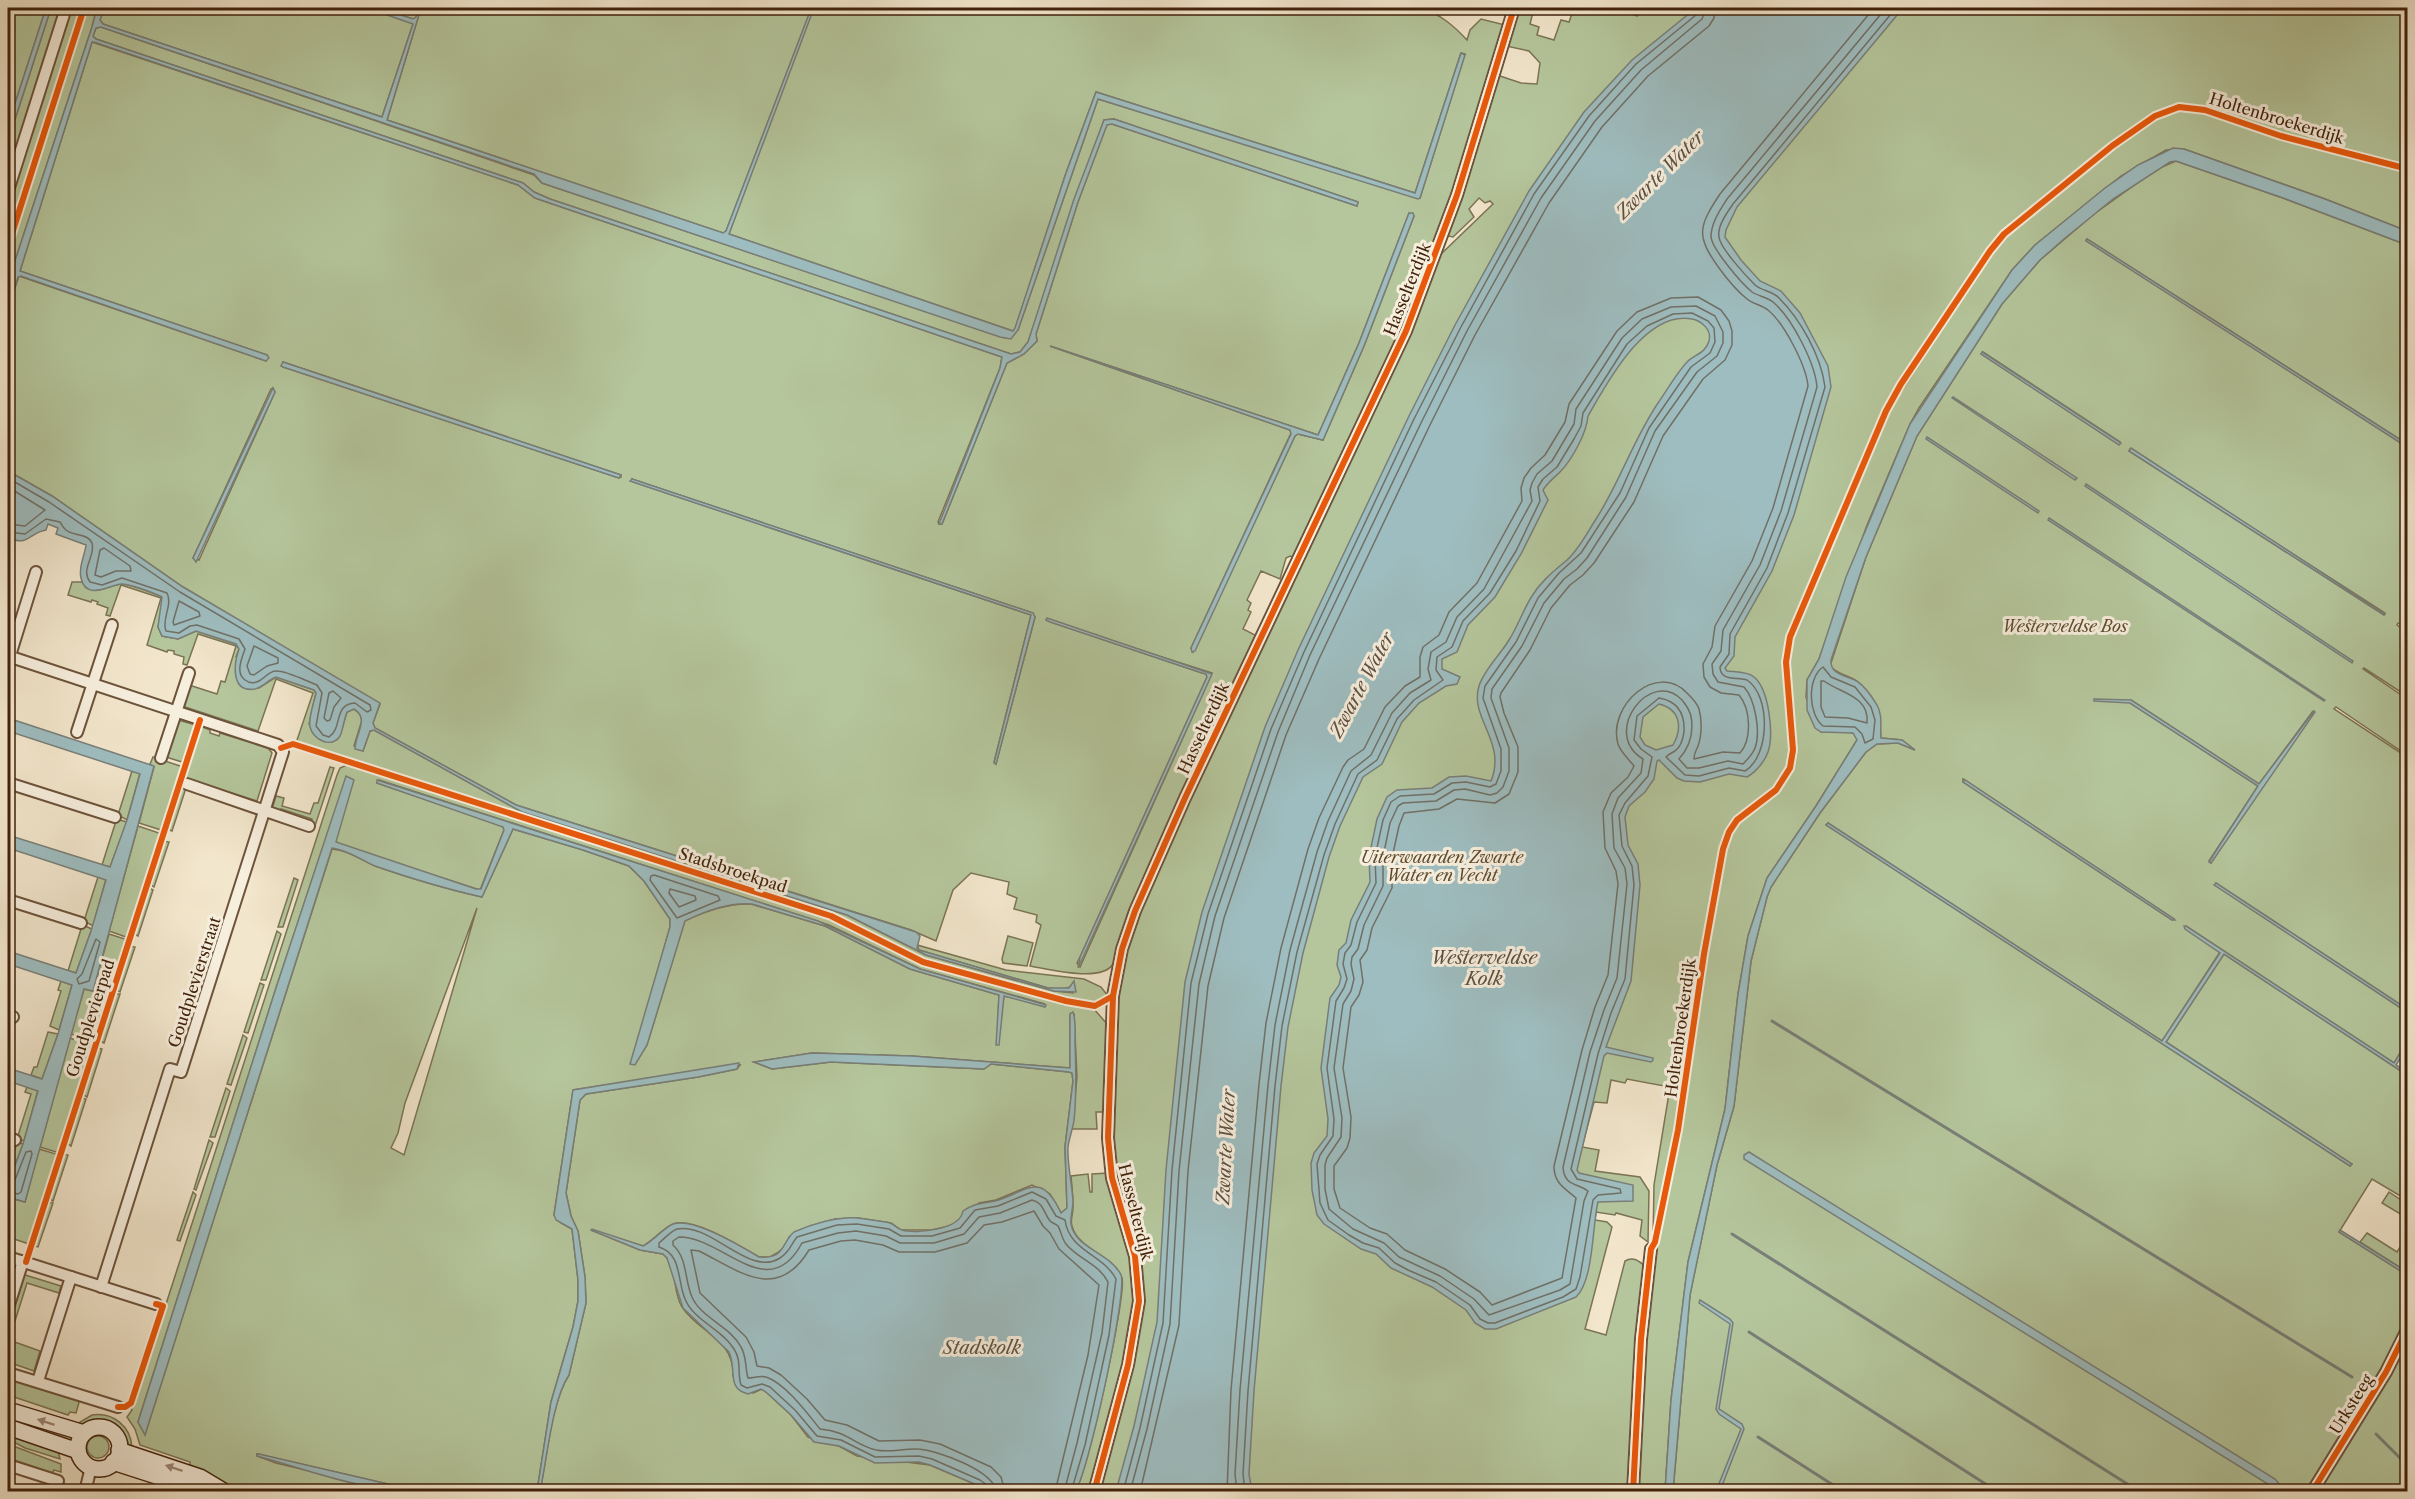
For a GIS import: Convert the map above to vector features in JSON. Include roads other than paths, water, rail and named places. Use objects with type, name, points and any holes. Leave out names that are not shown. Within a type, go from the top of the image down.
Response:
[{"type":"main road","points":[[8,1410],[84,1433]]},
{"type":"main road","points":[[97,1427],[104,1428],[116,1436],[116,1456],[107,1467],[91,1467],[81,1458],[78,1451],[80,1438],[84,1433],[97,1427]]},
{"type":"main road","points":[[8,1428],[78,1451]]},
{"type":"main road","points":[[116,1456],[198,1491]]},
{"type":"main road","points":[[116,1456],[200,1477],[225,1491]]},
{"type":"street","points":[[8,191],[66,8]]},
{"type":"street","name":"Hasselterdijk","points":[[1094,1491],[1130,1357],[1139,1301],[1135,1256],[1112,1178],[1108,1138],[1113,996],[1122,949],[1135,911],[1185,798],[1406,331],[1450,215],[1514,8]]},
{"type":"street","name":"Goudplevierstraat","points":[[36,572],[8,658],[272,743],[281,748],[283,756],[181,1072],[170,1069],[101,1287]]},
{"type":"street","points":[[77,732],[112,625]]},
{"type":"street","points":[[161,758],[189,674]]},
{"type":"street","points":[[8,783],[116,817]]},
{"type":"street","points":[[187,784],[309,826]]},
{"type":"street","points":[[8,900],[81,923]]},
{"type":"street","points":[[1633,1491],[1641,1339],[1651,1249]]},
{"type":"street","points":[[8,1257],[156,1304]]},
{"type":"street","points":[[8,1308],[23,1261]]},
{"type":"street","points":[[38,1381],[71,1277]]},
{"type":"street","name":"Urksteeg","points":[[2312,1491],[2386,1372],[2408,1328]]},
{"type":"street","points":[[8,1372],[118,1407]]},
{"type":"street","points":[[8,1465],[58,1481]]},
{"type":"street","points":[[85,1491],[91,1467]]},
{"type":"water","points":[[46,8],[51,8],[8,141],[8,125]]},
{"type":"water","points":[[97,8],[104,8],[100,20],[103,24],[382,117],[413,24],[367,8],[379,8],[413,19],[421,8],[387,120],[723,233],[726,231],[809,14],[811,16],[729,234],[1013,331],[1096,92],[1415,193],[1461,53],[1465,55],[1418,199],[1098,99],[1018,330],[1011,339],[542,183],[534,174],[101,27],[96,28],[93,36],[96,39],[523,183],[534,192],[550,199],[1011,354],[1020,352],[1028,342],[1074,199],[1104,120],[1114,119],[1358,202],[1357,206],[1112,124],[1107,125],[1078,202],[1036,334],[1037,341],[1024,354],[1007,363],[942,524],[939,524],[1000,368],[1002,357],[535,198],[518,185],[94,42],[92,42],[20,271],[267,355],[269,358],[266,361],[21,276],[18,277],[8,309],[8,282]]},
{"type":"water","name":"Uiterwaarden Zwarte Water en Vecht","points":[[1696,8],[1903,8],[1737,207],[1726,230],[1725,237],[1741,260],[1760,281],[1781,291],[1800,313],[1828,366],[1831,387],[1794,515],[1772,571],[1735,637],[1734,656],[1725,668],[1727,671],[1751,675],[1763,691],[1767,701],[1770,724],[1770,744],[1767,755],[1757,769],[1747,777],[1729,774],[1700,782],[1677,778],[1659,760],[1654,779],[1645,792],[1629,806],[1625,817],[1628,845],[1638,864],[1640,885],[1631,981],[1606,1047],[1653,1058],[1653,1060],[1651,1062],[1607,1053],[1604,1056],[1577,1170],[1579,1173],[1633,1185],[1633,1201],[1598,1202],[1589,1266],[1582,1289],[1576,1297],[1496,1329],[1485,1329],[1475,1323],[1466,1310],[1432,1287],[1391,1268],[1376,1254],[1361,1249],[1324,1224],[1317,1215],[1312,1190],[1311,1163],[1314,1153],[1327,1136],[1328,1119],[1321,1068],[1330,998],[1339,985],[1341,977],[1337,965],[1339,950],[1346,943],[1351,920],[1370,882],[1369,857],[1377,819],[1387,797],[1397,790],[1432,788],[1449,777],[1466,776],[1491,781],[1495,767],[1492,742],[1477,698],[1481,680],[1509,640],[1536,591],[1583,541],[1605,505],[1649,417],[1672,382],[1687,362],[1703,351],[1707,345],[1710,337],[1708,330],[1703,324],[1692,319],[1675,319],[1659,326],[1643,337],[1617,368],[1588,416],[1582,438],[1574,453],[1565,467],[1543,490],[1548,500],[1521,554],[1495,597],[1468,625],[1457,652],[1442,659],[1442,669],[1460,677],[1457,684],[1446,686],[1419,703],[1402,722],[1382,764],[1363,777],[1340,826],[1329,857],[1303,953],[1288,1027],[1254,1391],[1249,1474],[1252,1491],[1116,1491],[1134,1426],[1157,1322],[1166,1170],[1185,982],[1202,912],[1265,727],[1298,650],[1409,416],[1455,325],[1529,191],[1584,112],[1632,60]],"holes":[[[1659,704],[1666,706],[1678,720],[1678,732],[1673,745],[1656,750],[1645,745],[1640,737],[1643,717]]]},
{"type":"water","points":[[2173,148],[2184,149],[2325,199],[2407,231],[2407,245],[2283,198],[2176,161],[2170,162],[2113,199],[2040,260],[2002,304],[1917,436],[1866,557],[1831,660],[1831,665],[1836,672],[1861,684],[1877,705],[1881,721],[1881,738],[1902,740],[1915,750],[1898,743],[1877,744],[1866,752],[1820,813],[1771,887],[1767,897],[1751,961],[1734,1106],[1717,1165],[1690,1295],[1673,1491],[1665,1491],[1671,1400],[1688,1262],[1725,1109],[1738,994],[1748,936],[1767,878],[1857,740],[1853,733],[1821,732],[1815,728],[1807,710],[1807,680],[1819,659],[1846,577],[1910,424],[2012,270],[2035,245],[2105,188],[2138,165]]},
{"type":"water","points":[[1409,213],[1413,213],[1414,216],[1364,346],[1323,440],[1298,434],[1295,436],[1195,651],[1192,652],[1191,648],[1291,434],[1290,430],[1050,346],[1318,435],[1359,343]]},
{"type":"water","points":[[2087,239],[2407,444],[2407,447],[2086,241]]},
{"type":"water","points":[[1982,352],[2121,443],[2119,445],[1981,354]]},
{"type":"water","points":[[283,362],[621,475],[619,478],[283,367],[281,366]]},
{"type":"water","points":[[273,388],[275,392],[196,562],[193,558]]},
{"type":"water","points":[[1953,397],[2077,478],[2075,480]]},
{"type":"water","points":[[1927,437],[2039,511],[2038,513],[1926,439]]},
{"type":"water","points":[[2131,448],[2385,614],[2129,451]]},
{"type":"water","points":[[8,471],[52,496],[183,587],[380,703],[373,723],[375,728],[516,805],[916,932],[920,936],[917,948],[919,950],[1048,988],[1069,988],[1074,981],[1076,992],[1054,991],[926,955],[847,915],[522,812],[374,730],[370,731],[363,751],[355,749],[361,717],[354,709],[347,712],[337,740],[323,741],[315,736],[310,727],[310,715],[316,693],[314,690],[276,677],[255,689],[241,686],[235,669],[239,649],[236,644],[196,631],[178,639],[162,636],[158,627],[162,597],[148,591],[121,584],[100,590],[88,589],[80,574],[86,545],[56,534],[58,528],[48,524],[46,530],[20,541],[8,537]]},
{"type":"water","points":[[632,479],[1033,613],[1035,617],[996,764],[994,763],[1031,615],[630,481]]},
{"type":"water","points":[[2086,484],[2353,661],[2352,663],[2085,486]]},
{"type":"water","points":[[2049,518],[2325,700],[2048,520]]},
{"type":"water","points":[[1047,618],[1212,674],[1078,968],[1080,957],[1207,677],[1206,674],[1050,622],[1046,620]]},
{"type":"water","points":[[2094,699],[2131,700],[2259,784],[2315,712],[2211,863],[2209,862],[2258,786],[2130,703],[2094,701]]},
{"type":"water","points":[[8,718],[154,766],[93,991],[84,989],[25,1202],[8,1197],[8,1184],[23,1144],[38,1091],[8,1081],[8,1068],[42,1079],[72,985],[8,964],[8,951],[76,973],[106,880],[8,848],[8,835],[110,867],[140,774],[8,731]]},
{"type":"water","points":[[346,776],[354,780],[336,842],[476,889],[481,889],[504,830],[503,827],[377,783],[377,780],[818,921],[920,969],[1046,1005],[1045,1007],[1004,996],[999,1045],[996,1045],[999,995],[910,969],[825,926],[752,904],[735,904],[685,921],[647,1045],[635,1065],[630,1064],[670,927],[670,919],[644,881],[629,866],[513,829],[482,897],[401,875],[332,848],[145,1435],[138,1422]]},
{"type":"water","points":[[1965,780],[2175,920],[1963,782]]},
{"type":"water","points":[[1828,823],[2162,1041],[2220,953],[2185,929],[2184,926],[2186,926],[2394,1063],[2407,1042],[2407,1047],[2396,1065],[2407,1072],[2407,1075],[2224,954],[2166,1042],[2352,1164],[2350,1166],[1826,825]]},
{"type":"water","points":[[2216,883],[2407,1009],[2407,1012],[2214,885]]},
{"type":"water","name":"Stadskolk","points":[[1073,1012],[1076,1101],[1068,1153],[1073,1201],[1071,1224],[1079,1239],[1110,1261],[1116,1268],[1121,1275],[1122,1288],[1113,1347],[1097,1422],[1081,1479],[1075,1491],[985,1491],[977,1485],[930,1465],[919,1462],[875,1463],[839,1446],[814,1442],[791,1415],[766,1392],[761,1389],[748,1394],[737,1388],[734,1383],[729,1352],[683,1308],[667,1258],[663,1254],[640,1250],[591,1230],[643,1246],[669,1226],[682,1223],[704,1228],[759,1257],[768,1257],[779,1253],[794,1232],[825,1221],[858,1218],[890,1223],[902,1230],[927,1231],[954,1223],[963,1211],[971,1206],[995,1201],[1032,1187],[1040,1187],[1047,1191],[1061,1213],[1067,1208],[1065,1147],[1072,1073],[991,1064],[984,1069],[831,1062],[772,1069],[754,1062],[812,1053],[912,1056],[1070,1068],[1070,1014]]},
{"type":"water","points":[[739,1063],[737,1069],[586,1094],[580,1100],[566,1193],[571,1216],[578,1231],[585,1277],[586,1303],[569,1375],[558,1399],[554,1415],[540,1491],[537,1491],[551,1402],[573,1327],[578,1301],[572,1229],[556,1220],[554,1215],[573,1090]]},
{"type":"water","points":[[1749,1152],[2275,1479],[2283,1491],[2279,1491],[1744,1159],[1744,1155]]},
{"type":"water","points":[[2340,1230],[2407,1272],[2407,1275],[2339,1232]]},
{"type":"water","points":[[1700,1300],[1733,1323],[1719,1409],[1742,1424],[1744,1429],[1720,1491],[1716,1491],[1741,1429],[1719,1414],[1716,1409],[1730,1324],[1699,1303]]},
{"type":"water","points":[[257,1454],[418,1491],[357,1484],[257,1456]]},
{"type":"waterway","points":[[1772,1021],[2352,1377]]},
{"type":"waterway","points":[[1732,1234],[2140,1492]]},
{"type":"waterway","points":[[1749,1332],[1998,1492]]},
{"type":"waterway","points":[[2376,1434],[2408,1466]]},
{"type":"waterway","points":[[1758,1437],[1844,1492]]},
{"type":"water label","name":"Zwarte Water","points":[[1660,175]]},
{"type":"water label","name":"Zwarte Water","points":[[1362,685]]},
{"type":"water label","name":"Westerveldse Kolk","points":[[1484,968]]},
{"type":"water label","name":"Zwarte Water","points":[[1226,1147]]},
{"type":"park label","name":"Westerveldse Bos","points":[[2065,626]]}]
